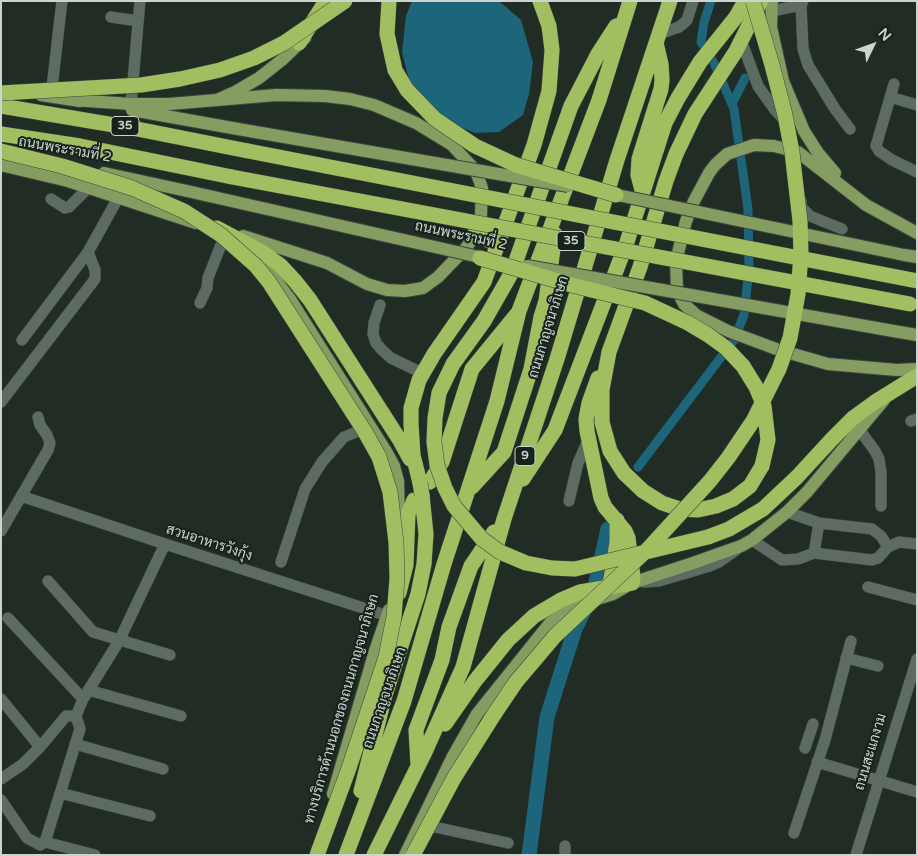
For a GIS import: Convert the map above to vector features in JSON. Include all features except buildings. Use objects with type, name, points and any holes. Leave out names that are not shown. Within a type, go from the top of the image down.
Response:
[{"type":"highway","points":[[299,44],[326,1]]},
{"type":"highway","points":[[1,93],[140,85],[220,70],[254,58],[284,43],[345,1]]},
{"type":"highway","points":[[389,1],[387,34],[395,70],[407,90],[435,119],[475,146],[516,165],[616,195]]},
{"type":"highway","points":[[345,855],[386,694],[418,594],[424,564],[426,534],[420,487],[413,455],[410,424],[411,408],[418,380],[484,282],[534,145],[549,91],[552,50],[549,26],[540,1]]},
{"type":"highway","name":"ถนนกาญจนาภิเษก","points":[[374,855],[425,752],[463,667],[504,518],[560,350],[617,160],[670,1]]},
{"type":"highway","points":[[512,497],[555,430],[627,242],[665,123],[700,62],[736,17],[745,1]]},
{"type":"highway","points":[[413,855],[430,819],[454,778],[516,682],[555,636],[647,550],[710,481],[753,421],[779,370],[790,338],[796,306],[801,261],[800,221],[795,169],[786,115],[753,1]]},
{"type":"highway","points":[[521,181],[571,106],[598,54],[628,6]]},
{"type":"highway","name":"ถนนกาญจนาภิเษก","points":[[345,855],[404,701],[444,564],[497,401],[519,311],[599,100],[628,6]]},
{"type":"highway","points":[[425,752],[475,681],[508,640],[534,616],[560,600],[580,592],[608,590],[632,583],[630,546],[621,525],[605,507],[602,498],[586,419],[589,403],[640,267],[678,147],[695,114],[727,66],[741,40],[772,6]]},
{"type":"highway","points":[[643,192],[638,166],[662,80],[656,41]]},
{"type":"highway","name":"35","points":[[1,106],[132,128],[917,281]]},
{"type":"highway","points":[[571,106],[512,272],[484,321],[453,364],[439,393],[434,442],[437,465],[454,506],[482,539],[500,552],[526,563],[552,568],[575,569],[708,537],[729,529],[763,509],[785,489],[853,418],[917,376]]},
{"type":"highway","name":"ถนนพระรามที่ 2","points":[[1,134],[89,148],[232,177],[913,305]]},
{"type":"highway","points":[[1,151],[62,166],[132,188],[184,211],[222,235],[256,266],[269,282],[365,432],[378,457],[387,479],[394,525],[397,569],[394,617],[386,657],[319,855]]},
{"type":"highway","name":"ถนนกาญจนาภิเษก","points":[[468,492],[504,452],[531,369],[546,301],[558,207]]},
{"type":"highway","points":[[205,222],[262,252],[280,265],[295,281],[310,300],[399,438],[420,487]]},
{"type":"highway","points":[[475,233],[497,245]]},
{"type":"highway","points":[[627,242],[640,267]]},
{"type":"highway","points":[[480,258],[575,286],[645,303],[688,322],[726,348],[743,366],[756,387],[764,406],[768,440],[762,466],[750,486],[733,500],[716,506],[698,510],[680,509],[662,503],[643,491],[624,473],[610,451],[602,422],[602,390],[609,352]]},
{"type":"highway","points":[[389,614],[400,591],[406,565],[408,514],[420,487],[442,462],[472,369],[519,311]]},
{"type":"highway","name":"ถนนกาญจนาภิเษก","points":[[418,766],[416,730],[442,660],[449,627],[462,587],[477,556],[504,518]]},
{"type":"highway","points":[[608,590],[621,525]]},
{"type":"main road","points":[[218,100],[259,78],[284,58],[341,1]]},
{"type":"main road","points":[[772,6],[771,27],[783,80],[808,136],[818,154],[866,205]]},
{"type":"main road","name":"35","points":[[1,88],[616,195],[910,256]]},
{"type":"main road","points":[[74,100],[131,104],[170,104],[276,96],[326,96],[350,99],[374,105],[416,123],[452,146],[476,171],[482,188],[483,199],[481,215],[475,233],[466,247],[438,277],[423,288],[405,291],[387,290],[367,284],[328,263],[205,222],[124,199]]},
{"type":"main road","points":[[917,234],[866,205],[802,154],[786,148],[754,145],[727,154],[709,173],[694,200],[681,236],[676,261],[677,290],[684,304],[696,315],[728,332],[803,358],[828,364],[897,370],[917,369]]},
{"type":"main road","name":"ถนนพระรามที่ 2","points":[[1,156],[67,166],[187,191],[480,258],[917,335]]},
{"type":"main road","name":"ทางบริการด้านนอกของถนนกาญจนาภิเษก","points":[[1,165],[88,188],[197,224],[224,237],[252,254],[279,282],[371,426],[394,466],[398,481],[398,537],[389,614],[375,650],[321,832],[319,855]]},
{"type":"main road","points":[[632,583],[747,543],[787,512],[807,492],[892,391]]},
{"type":"main road","points":[[405,855],[452,758],[477,714],[550,624],[567,611],[608,590]]},
{"type":"street","points":[[51,96],[62,1]]},
{"type":"street","points":[[131,104],[140,1]]},
{"type":"street","points":[[656,41],[684,23],[693,1]]},
{"type":"street","points":[[772,6],[800,4],[803,49],[808,65],[834,109],[850,129]]},
{"type":"street","points":[[111,17],[138,21]]},
{"type":"street","points":[[741,40],[758,86],[766,98],[786,123],[808,136]]},
{"type":"street","points":[[894,84],[876,146],[879,151],[892,160],[917,172]]},
{"type":"street","points":[[890,97],[917,105]]},
{"type":"street","points":[[802,154],[801,207],[810,216],[842,229]]},
{"type":"street","points":[[51,199],[65,208],[69,207],[88,188]]},
{"type":"street","points":[[22,340],[88,252],[124,199]]},
{"type":"street","points":[[200,303],[224,237]]},
{"type":"street","points":[[1,402],[95,279],[95,270],[88,252]]},
{"type":"street","points":[[380,305],[374,323],[376,343],[391,358],[422,374]]},
{"type":"street","points":[[1,531],[48,450],[50,443],[40,425],[38,417]]},
{"type":"street","points":[[281,562],[305,489],[322,462],[344,437],[371,426]]},
{"type":"street","points":[[859,429],[879,459],[881,506]]},
{"type":"street","points":[[569,501],[578,463],[589,438]]},
{"type":"street","name":"สวนอาหารวังกุ้ง","points":[[21,496],[165,544],[389,614]]},
{"type":"street","points":[[787,512],[819,523],[872,528],[883,539],[888,548]]},
{"type":"street","points":[[814,553],[819,523]]},
{"type":"street","points":[[747,543],[782,560],[798,559],[814,553],[872,560],[878,558],[888,548],[898,542],[917,544]]},
{"type":"street","points":[[44,842],[80,729],[76,716],[86,695],[119,641],[165,544]]},
{"type":"street","points":[[48,581],[93,632],[170,655]]},
{"type":"street","points":[[868,587],[917,600]]},
{"type":"street","points":[[8,618],[86,695],[181,716]]},
{"type":"street","points":[[794,833],[825,740],[851,641]]},
{"type":"street","points":[[846,658],[878,666]]},
{"type":"street","name":"ถนนสะแกงาม","points":[[856,855],[917,659]]},
{"type":"street","points":[[1,699],[40,747]]},
{"type":"street","points":[[1,779],[23,764],[66,716],[76,716]]},
{"type":"street","points":[[805,748],[813,724]]},
{"type":"street","points":[[809,736],[825,740]]},
{"type":"street","points":[[76,744],[163,770]]},
{"type":"street","points":[[817,762],[917,792]]},
{"type":"street","points":[[60,793],[150,816]]},
{"type":"street","points":[[1,800],[27,838],[40,845],[44,842],[95,855]]},
{"type":"street","points":[[420,824],[508,843]]},
{"type":"water","points":[[412,1],[499,1],[521,20],[533,62],[529,94],[523,115],[499,132],[475,133],[448,122],[410,84],[402,52],[406,16]]},
{"type":"waterway","points":[[638,467],[734,340],[744,315],[749,269],[748,209],[734,109],[714,63],[701,42],[704,22],[711,1]]},
{"type":"waterway","points":[[732,104],[745,78]]},
{"type":"waterway","points":[[529,855],[547,717],[575,629],[594,591],[608,529]]}]
